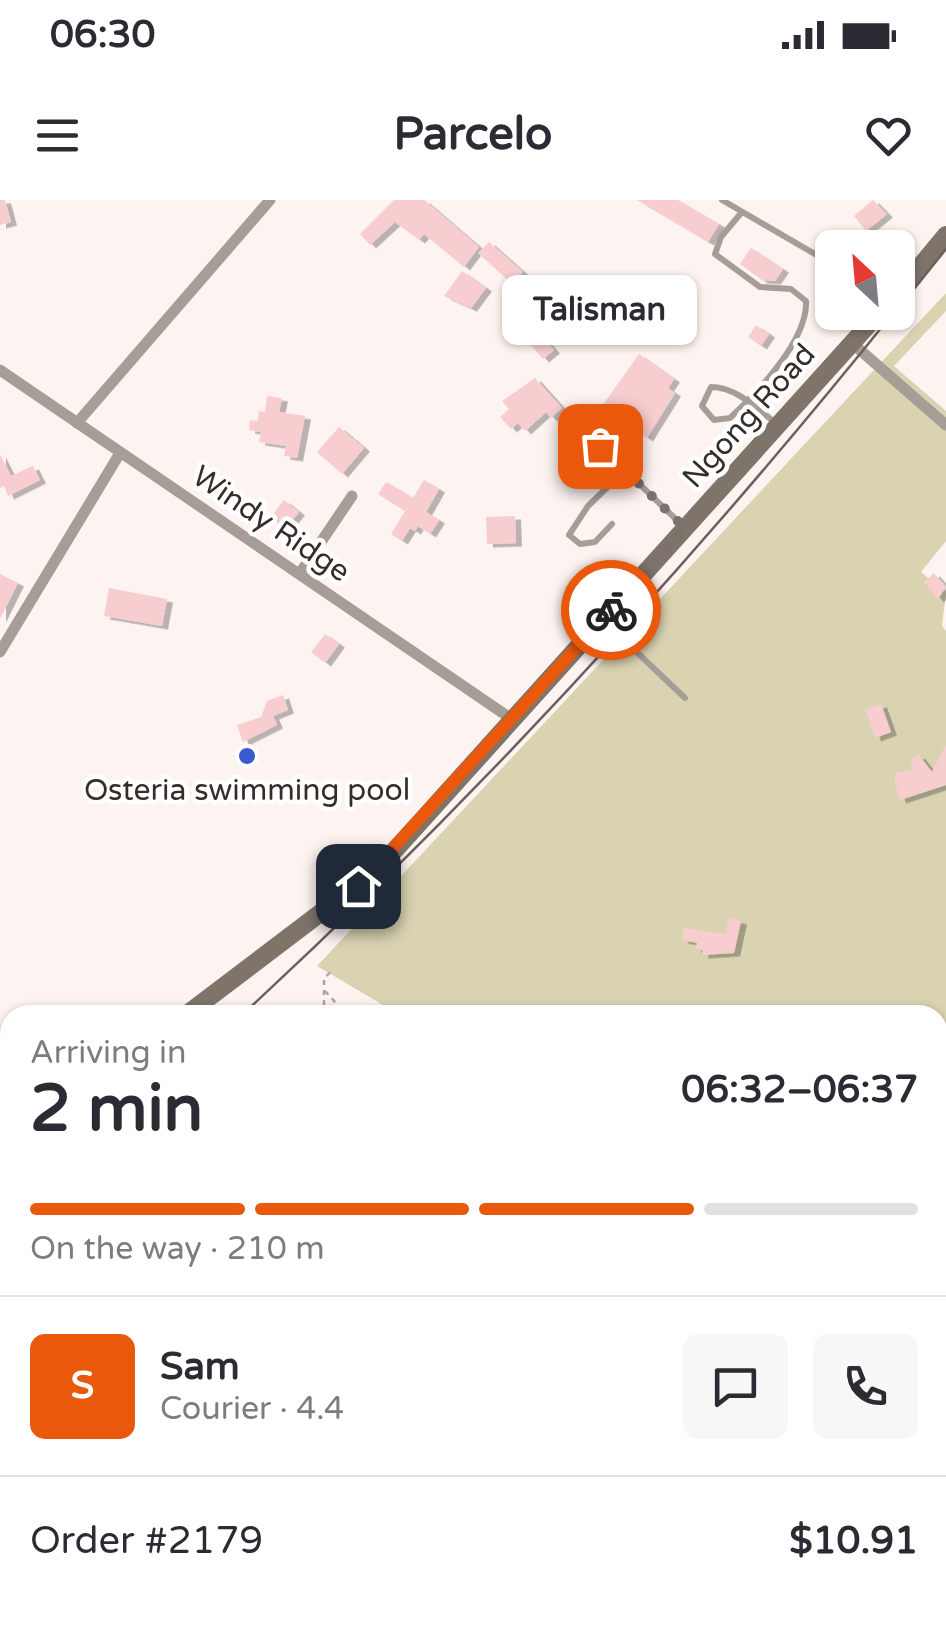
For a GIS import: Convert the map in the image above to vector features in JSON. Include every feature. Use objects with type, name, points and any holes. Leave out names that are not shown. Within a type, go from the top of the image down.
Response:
[{"type":"main road","points":[[915,274],[945,240]]},
{"type":"main road","name":"Ngong Road","points":[[199,1005],[377,870],[864,330]]},
{"type":"street","points":[[78,424],[270,200]]},
{"type":"street","points":[[852,344],[946,425]]},
{"type":"street","name":"Windy Ridge","points":[[0,370],[513,720]]},
{"type":"street","points":[[0,652],[120,453]]},
{"type":"street","points":[[300,573],[352,496]]},
{"type":"lane","points":[[722,200],[815,254]]},
{"type":"lane","points":[[742,212],[722,237],[716,254],[760,286],[791,289],[806,301],[807,321],[785,356],[746,400],[721,422],[707,416],[702,406],[705,392],[717,386],[746,400],[778,425]]},
{"type":"lane","points":[[576,422],[685,528]]},
{"type":"lane","points":[[612,524],[594,542],[580,544],[570,534],[580,516],[625,470]]},
{"type":"lane","points":[[603,620],[685,698]]},
{"type":"path","points":[[324,1005],[324,979],[331,971]]},
{"type":"path","points":[[324,990],[338,1005]]},
{"type":"shaded area","points":[[946,293],[946,311],[894,366],[946,411],[946,541],[921,572],[946,592],[942,626],[946,631],[946,1005],[383,1005],[317,966]]},
{"type":"building","points":[[0,200],[5,200],[11,222],[0,225]]},
{"type":"building","points":[[394,200],[424,200],[479,247],[464,267],[424,234],[419,240],[395,222],[370,245],[360,234]]},
{"type":"building","points":[[637,200],[678,200],[719,224],[708,242]]},
{"type":"building","points":[[873,200],[887,214],[867,230],[854,216]]},
{"type":"building","points":[[489,242],[523,272],[512,284],[478,253]]},
{"type":"building","points":[[751,248],[783,269],[775,281],[762,280],[740,264]]},
{"type":"building","points":[[462,271],[486,288],[471,308],[444,296]]},
{"type":"building","points":[[627,302],[662,313],[654,338],[619,326]]},
{"type":"building","points":[[756,325],[769,334],[761,346],[748,337]]},
{"type":"building","points":[[538,332],[554,350],[543,359],[527,341]]},
{"type":"building","points":[[639,354],[674,379],[668,388],[675,393],[647,438],[602,406]]},
{"type":"building","points":[[535,378],[562,408],[551,418],[546,412],[525,431],[518,423],[511,429],[500,417],[509,409],[502,401]]},
{"type":"building","points":[[267,396],[282,398],[279,412],[305,416],[297,458],[284,456],[286,446],[259,442],[261,432],[249,430],[250,420],[258,421],[259,411],[265,412]]},
{"type":"building","points":[[339,427],[364,448],[342,474],[317,452]]},
{"type":"building","points":[[0,454],[11,476],[33,466],[40,480],[8,496],[4,486],[0,488]]},
{"type":"building","points":[[424,480],[439,489],[426,512],[439,520],[430,534],[418,526],[415,531],[410,528],[402,541],[391,534],[405,511],[378,494],[386,482],[413,498]]},
{"type":"building","points":[[284,500],[299,512],[285,529],[270,518]]},
{"type":"building","points":[[515,516],[516,543],[487,544],[486,517]]},
{"type":"building","points":[[934,573],[946,587],[938,599],[924,582]]},
{"type":"building","points":[[0,574],[18,583],[0,619]]},
{"type":"building","points":[[109,588],[167,599],[162,626],[104,616]]},
{"type":"building","points":[[325,634],[339,644],[325,663],[311,652]]},
{"type":"building","points":[[283,695],[288,710],[273,716],[277,725],[243,742],[237,725],[261,717],[267,701]]},
{"type":"building","points":[[881,704],[891,732],[875,738],[865,709]]},
{"type":"building","points":[[946,744],[946,785],[900,800],[894,780],[896,773],[912,770],[911,760],[919,755],[932,772]]},
{"type":"building","points":[[729,918],[741,921],[734,953],[702,955],[703,950],[695,949],[697,943],[682,940],[684,928],[725,934]]},
{"type":"tram line","points":[[915,288],[946,249]]},
{"type":"tram line","points":[[253,1005],[414,849],[581,676],[741,497],[879,330]]},
{"type":"way so far","points":[[600,446],[685,528],[611,610]]},
{"type":"place","name":"Talisman","points":[[600,446]]},
{"type":"place","name":"Osteria swimming pool","points":[[247,756]]},
{"type":"route","points":[[358,886],[377,870],[611,610]]}]
